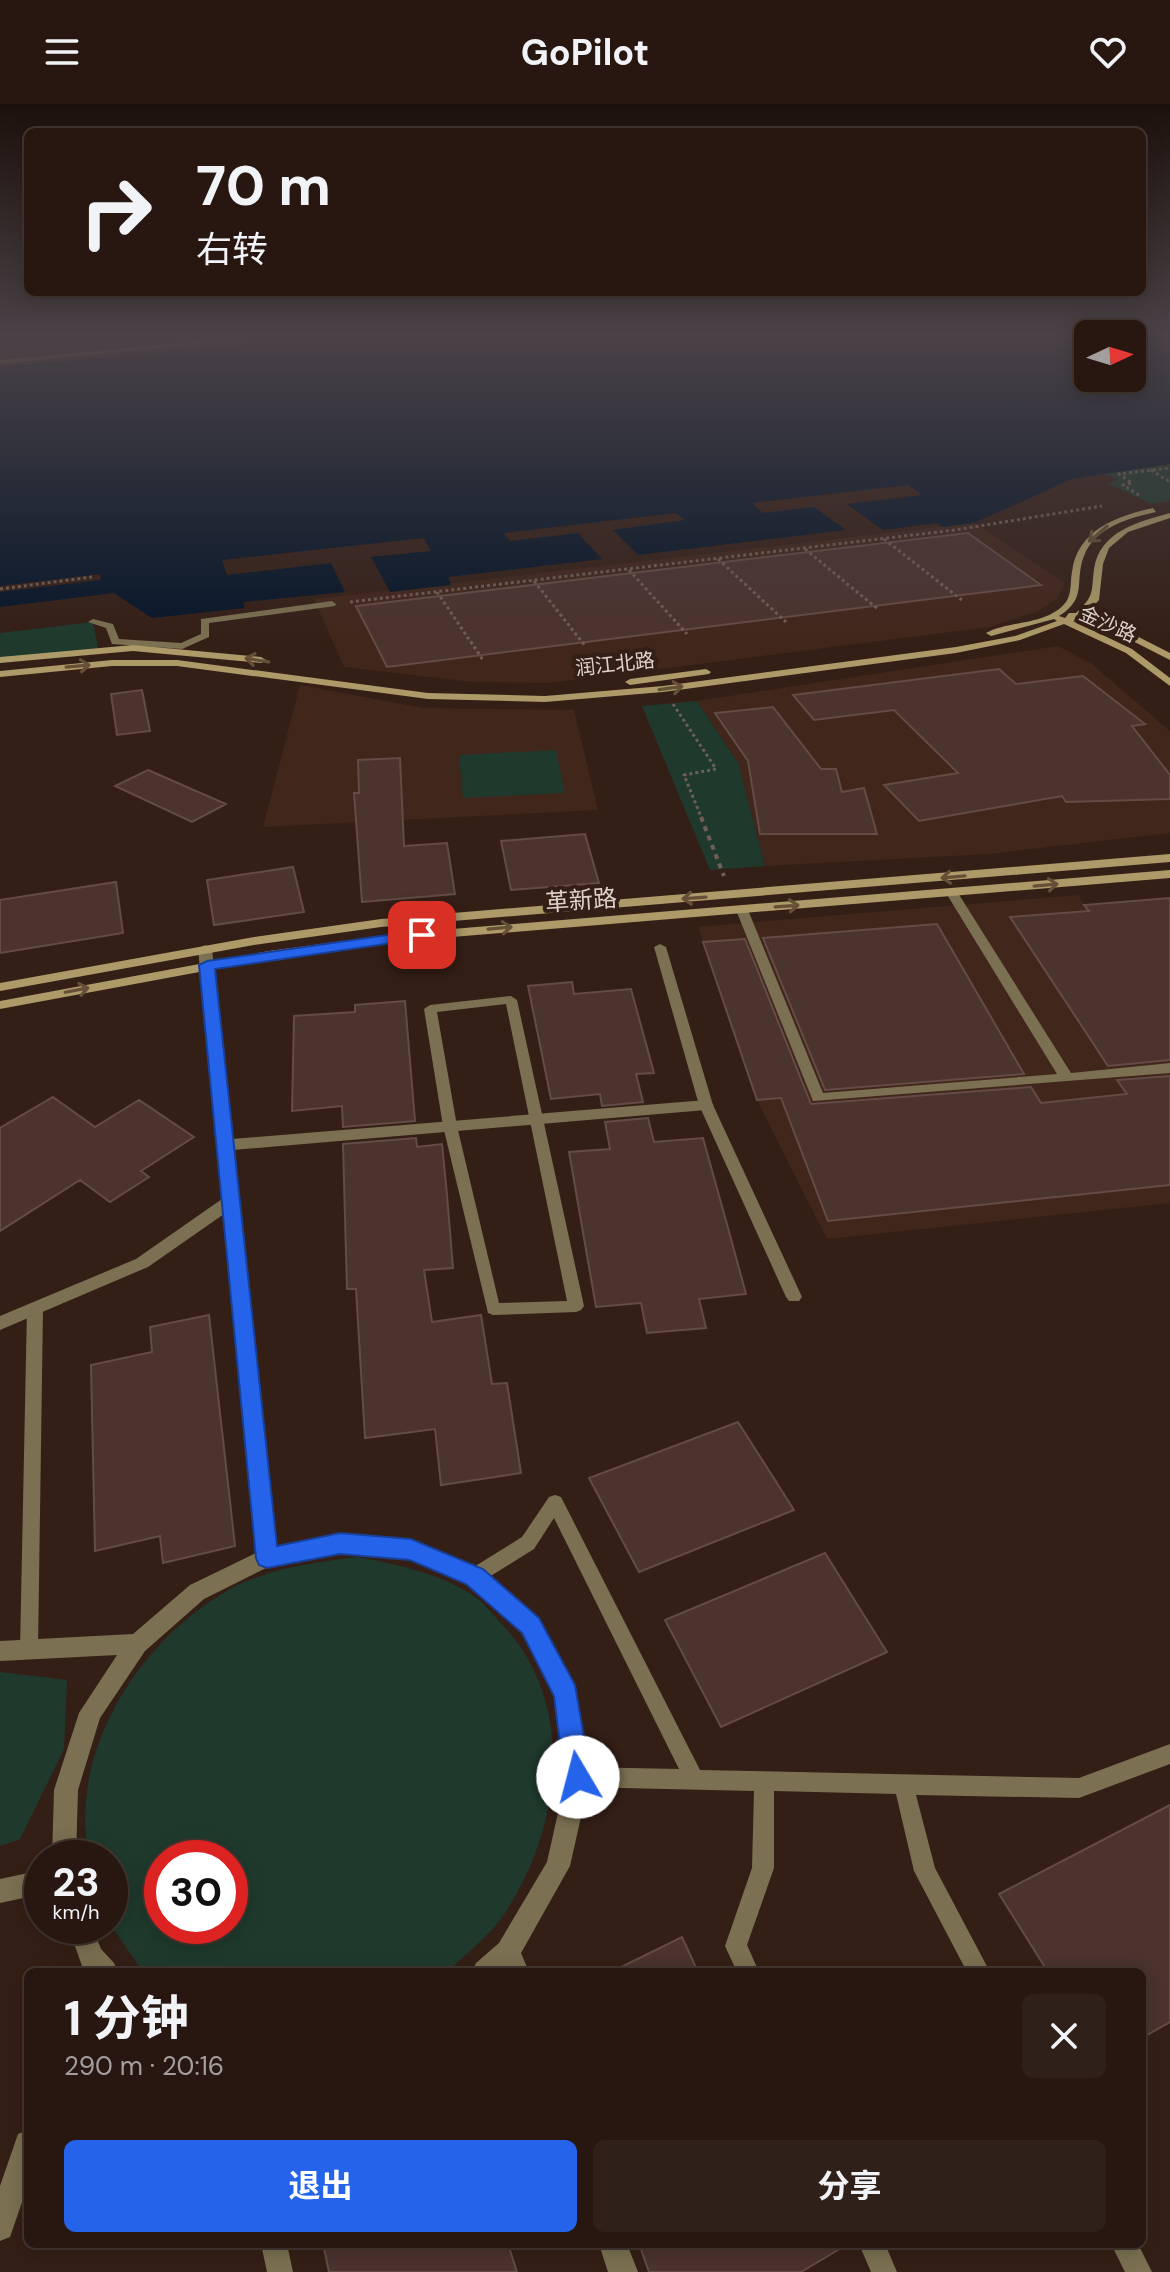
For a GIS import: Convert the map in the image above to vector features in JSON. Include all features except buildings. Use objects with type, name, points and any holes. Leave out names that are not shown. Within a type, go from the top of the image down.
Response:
[{"type":"street","points":[[1058,619],[1072,601],[1079,555],[1093,537],[1125,517],[1170,507]]},
{"type":"street","points":[[1058,619],[1079,616],[1095,600],[1099,564],[1105,547],[1125,530],[1170,515]]},
{"type":"street","points":[[93,622],[110,626],[115,642],[182,646],[206,635],[204,621],[332,604]]},
{"type":"street","name":"金沙路","points":[[1079,616],[1132,636],[1170,657]]},
{"type":"street","name":"润江北路","points":[[290,665],[447,687],[584,687],[949,641],[1058,619]]},
{"type":"street","name":"润江北路","points":[[0,674],[112,663],[162,662],[222,666],[450,697],[545,699],[663,689],[973,647],[1058,619]]},
{"type":"street","name":"金沙路","points":[[1058,619],[1129,651],[1170,683]]},
{"type":"street","points":[[0,660],[133,648],[268,662]]},
{"type":"street","name":"革新路","points":[[0,1005],[206,957],[381,923],[1170,858]]},
{"type":"street","name":"革新路","points":[[0,987],[206,957],[422,935],[1170,874]]},
{"type":"street","points":[[952,893],[1067,1078]]},
{"type":"street","points":[[742,910],[818,1098],[1170,1068]]},
{"type":"street","points":[[206,957],[267,1558]]},
{"type":"street","points":[[226,1145],[706,1105]]},
{"type":"street","points":[[0,1323],[142,1263],[232,1200]]},
{"type":"street","points":[[65,1840],[66,1790],[90,1713],[137,1644],[197,1592],[267,1558],[340,1544],[411,1550],[475,1576],[530,1625],[566,1694],[578,1777],[558,1866],[512,1962]]},
{"type":"street","points":[[0,1651],[137,1644]]},
{"type":"street","points":[[0,1891],[24,1886]]},
{"type":"street","points":[[86,1944],[94,1967]]},
{"type":"street","points":[[0,2227],[24,2156]]},
{"type":"street","points":[[614,2248],[623,2272]]},
{"type":"lane","points":[[660,947],[706,1105],[794,1297]]},
{"type":"lane","points":[[511,1000],[535,1119],[576,1306],[493,1309],[450,1126],[430,1009],[511,1000]]},
{"type":"lane","points":[[29,1650],[35,1308]]},
{"type":"lane","points":[[475,1576],[528,1543],[555,1502],[695,1780]]},
{"type":"lane","points":[[578,1777],[1079,1788],[1170,1754]]},
{"type":"lane","points":[[746,1968],[736,1946],[763,1868],[764,1782]]},
{"type":"lane","points":[[904,1786],[925,1871],[977,1968]]},
{"type":"lane","points":[[275,2248],[280,2272]]},
{"type":"lane","points":[[874,2248],[884,2272]]},
{"type":"lane","points":[[1126,2248],[1139,2272]]},
{"type":"path","points":[[1132,501],[1147,499],[1123,485],[1132,483],[1119,474],[1170,468]]},
{"type":"path","points":[[1151,470],[1169,480]]},
{"type":"path","points":[[332,604],[884,538],[1103,506]]},
{"type":"path","points":[[884,538],[963,601]]},
{"type":"path","points":[[804,548],[879,610]]},
{"type":"path","points":[[718,558],[786,622]]},
{"type":"path","points":[[628,569],[687,634]]},
{"type":"path","points":[[0,589],[92,577]]},
{"type":"path","points":[[533,580],[586,647]]},
{"type":"path","points":[[437,592],[483,660]]},
{"type":"path","points":[[663,689],[716,769],[684,775],[707,841],[733,894]]},
{"type":"shaded area","points":[[974,523],[1065,583],[1057,599],[1038,611],[990,627],[549,683],[473,682],[344,667],[314,599]]},
{"type":"shaded area","points":[[1058,646],[1092,664],[1170,731],[1170,833],[989,854],[765,866],[738,763],[697,701]]},
{"type":"shaded area","points":[[300,685],[424,708],[574,710],[598,810],[263,827]]},
{"type":"shaded area","points":[[1078,895],[1170,1023],[1170,1203],[827,1239],[753,1092],[698,927]]},
{"type":"green space","points":[[1170,464],[1170,501],[1151,504],[1108,483],[1118,480],[1102,473]]},
{"type":"green space","points":[[93,622],[98,648],[0,659],[0,633]]},
{"type":"green space","points":[[697,701],[738,763],[765,866],[710,870],[642,706]]},
{"type":"green space","points":[[556,750],[565,793],[463,798],[459,755]]},
{"type":"green space","points":[[357,1557],[416,1570],[457,1586],[482,1602],[498,1620],[524,1652],[541,1687],[551,1725],[553,1765],[549,1804],[539,1843],[523,1881],[503,1916],[452,1968],[140,1968],[124,1944],[128,1944],[128,1840],[87,1840],[85,1819],[89,1779],[100,1741],[116,1705],[138,1671],[165,1640],[194,1613],[227,1591],[274,1572]]},
{"type":"green space","points":[[0,1672],[67,1680],[64,1749],[20,1839],[0,1846]]},
{"type":"water","points":[[0,439],[1170,439],[1170,464],[1072,479],[974,523],[943,527],[937,523],[883,530],[847,504],[922,495],[908,485],[752,503],[763,513],[814,507],[846,530],[638,555],[613,530],[685,520],[676,513],[504,533],[510,541],[578,533],[602,559],[448,577],[451,585],[390,592],[371,557],[431,551],[424,538],[222,560],[227,575],[331,563],[345,592],[244,602],[244,608],[152,618],[114,593],[0,607]]},
{"type":"pier","points":[[100,574],[101,580],[0,592],[0,586]]},
{"type":"route","points":[[422,935],[207,965],[267,1558],[340,1544],[411,1550],[475,1576],[530,1625],[566,1694],[578,1777]]}]
